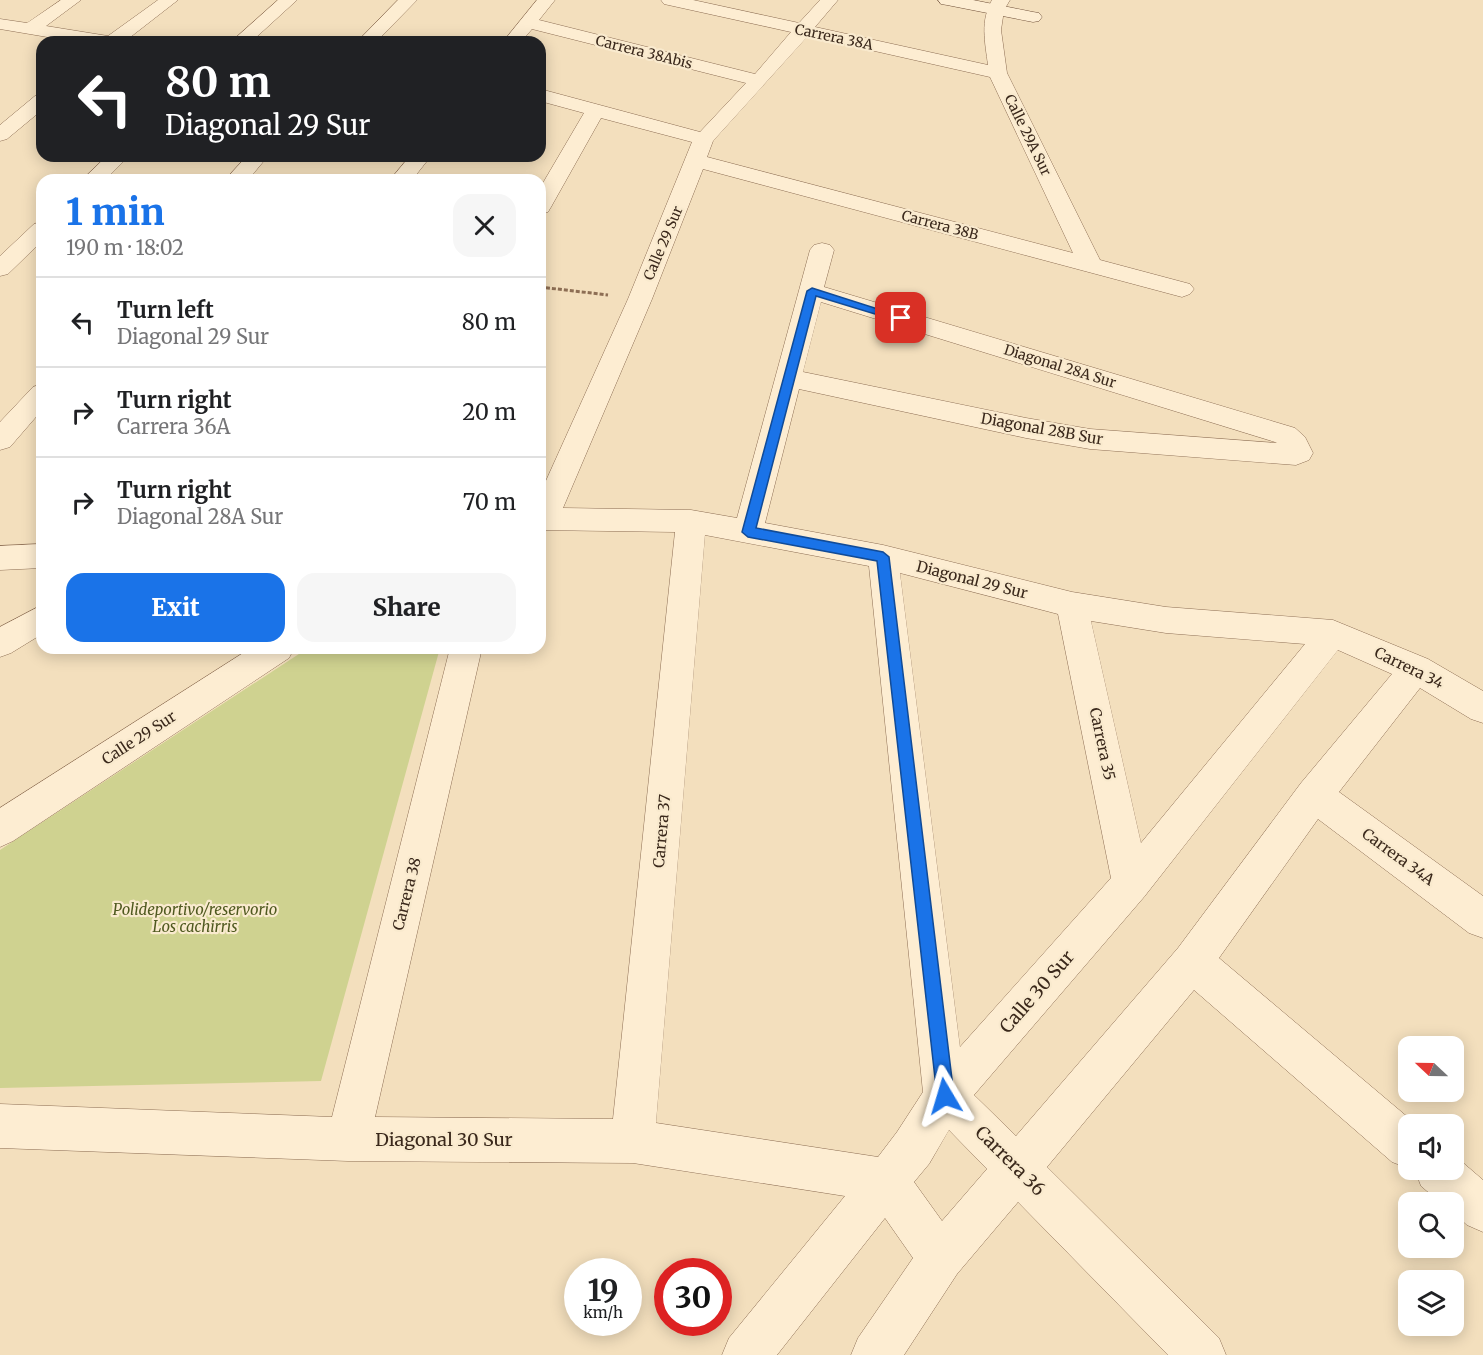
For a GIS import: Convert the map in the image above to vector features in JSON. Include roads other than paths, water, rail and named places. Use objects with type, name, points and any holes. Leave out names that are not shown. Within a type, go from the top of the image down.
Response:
[{"type":"street","points":[[30,29],[72,0]]},
{"type":"street","points":[[119,36],[169,0]]},
{"type":"street","points":[[247,36],[288,0]]},
{"type":"street","points":[[372,36],[408,0]]},
{"type":"street","points":[[517,36],[546,0]]},
{"type":"street","name":"Carrera 38A","points":[[670,0],[998,73]]},
{"type":"street","name":"Calle 29 Sur","points":[[546,509],[698,161],[704,139],[804,31],[829,0]]},
{"type":"street","points":[[947,0],[998,5],[1033,17]]},
{"type":"street","name":"Calle 29A Sur","points":[[998,5],[992,30],[998,73],[1090,264]]},
{"type":"street","name":"Carrera 38Abis","points":[[528,23],[759,81]]},
{"type":"street","points":[[0,24],[74,36]]},
{"type":"street","points":[[546,97],[704,139]]},
{"type":"street","points":[[0,135],[36,105]]},
{"type":"street","points":[[546,197],[595,111]]},
{"type":"street","name":"Carrera 38B","points":[[698,161],[1182,289]]},
{"type":"street","points":[[99,174],[112,162]]},
{"type":"street","points":[[242,174],[252,162]]},
{"type":"street","points":[[406,174],[416,162]]},
{"type":"street","points":[[4,260],[36,234]]},
{"type":"street","points":[[748,532],[822,250]]},
{"type":"street","points":[[4,260],[36,258]]},
{"type":"street","name":"Diagonal 28A Sur","points":[[812,291],[1285,435],[1295,444],[1299,453]]},
{"type":"street","name":"Diagonal 28B Sur","points":[[788,378],[1026,428],[1090,439],[1296,455],[1299,453]]},
{"type":"street","points":[[0,440],[36,400]]},
{"type":"street","name":"Diagonal 29 Sur","points":[[546,518],[691,521],[883,557],[1072,605],[1166,620],[1333,633]]},
{"type":"street","name":"Carrera 37","points":[[633,1141],[691,521]]},
{"type":"street","points":[[0,558],[36,556]]},
{"type":"street","points":[[883,557],[945,1096]]},
{"type":"street","name":"Carrera 35","points":[[1072,605],[1131,884]]},
{"type":"street","points":[[0,643],[36,622]]},
{"type":"street","name":"Calle 30 Sur","points":[[746,1355],[913,1148],[945,1096],[1131,884],[1333,633]]},
{"type":"street","name":"Carrera 34","points":[[1333,633],[1416,669],[1483,708]]},
{"type":"street","name":"Calle 29 Sur","points":[[0,829],[269,654]]},
{"type":"street","name":"Carrera 38","points":[[348,1139],[465,654]]},
{"type":"street","points":[[875,1355],[941,1258],[1192,962],[1314,795],[1416,669]]},
{"type":"street","name":"Carrera 34A","points":[[1314,795],[1483,919]]},
{"type":"street","points":[[1192,962],[1398,1137]]},
{"type":"street","name":"Carrera 36","points":[[945,1096],[1202,1355]]},
{"type":"street","name":"Diagonal 30 Sur","points":[[0,1126],[348,1139],[633,1141],[885,1180]]},
{"type":"street","points":[[885,1180],[941,1258]]},
{"type":"street","points":[[1449,1180],[1483,1209]]},
{"type":"park label","name":"Polideportivo/reservorio Los cachirris","points":[[195,918]]}]
